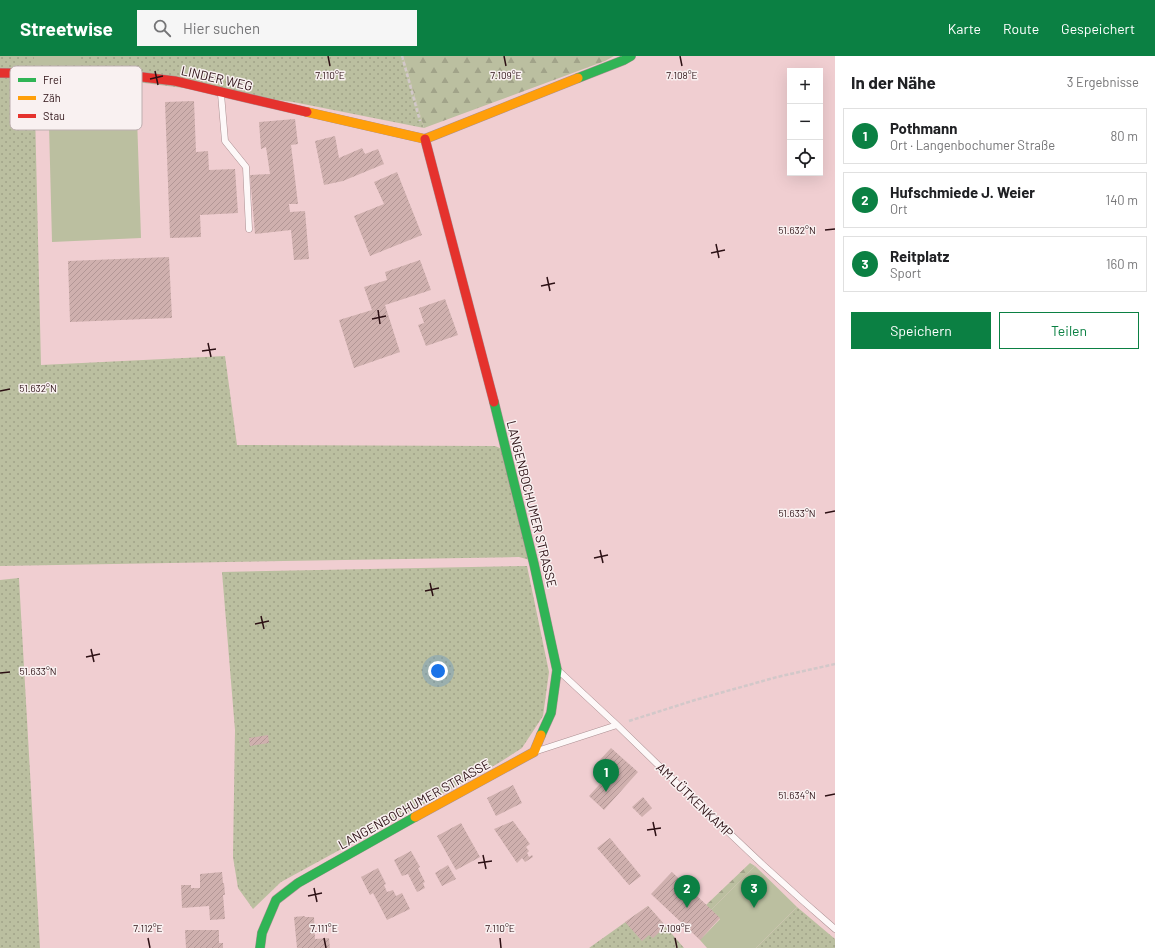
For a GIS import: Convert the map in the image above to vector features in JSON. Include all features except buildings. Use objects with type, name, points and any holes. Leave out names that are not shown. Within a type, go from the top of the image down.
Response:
[{"type":"street","points":[[425,139],[564,85],[631,56]]},
{"type":"street","name":"LINDER WEG","points":[[0,73],[10,73]]},
{"type":"street","name":"LINDER WEG","points":[[142,77],[175,81],[425,139]]},
{"type":"street","name":"LANGENBOCHUMER STRASSE","points":[[260,948],[262,933],[276,900],[298,883],[534,752],[551,712],[557,670],[534,564],[507,451],[425,139]]},
{"type":"lane","points":[[221,92],[226,141],[246,168],[249,229]]},
{"type":"lane","name":"AM LÜTKENKAMP","points":[[557,670],[618,725],[687,794],[750,853],[803,902],[835,929]]},
{"type":"lane","points":[[534,752],[618,725]]},
{"type":"path","points":[[402,56],[425,139]]},
{"type":"path","points":[[618,725],[702,698],[776,677],[835,664]]},
{"type":"green space","points":[[0,56],[403,56],[424,128],[293,102],[142,83],[142,66],[10,66],[10,130],[35,130],[41,365],[225,356],[237,445],[495,446],[507,451],[534,561],[519,557],[0,566]]},
{"type":"green space","points":[[34,56],[81,56],[81,63],[34,63]]},
{"type":"green space","points":[[403,56],[614,56],[605,61],[424,128]]},
{"type":"green space","points":[[49,130],[137,130],[141,238],[52,242]]},
{"type":"green space","points":[[527,566],[549,672],[543,716],[522,748],[497,764],[281,882],[253,909],[238,888],[233,857],[235,730],[222,572]]},
{"type":"green space","points":[[19,578],[40,948],[0,948],[0,580]]},
{"type":"green space","points":[[750,863],[755,866],[711,910],[706,905]]},
{"type":"green space","points":[[755,866],[797,907],[756,948],[707,948],[700,940],[720,919],[711,910]]},
{"type":"green space","points":[[648,906],[684,948],[589,948]]},
{"type":"green space","points":[[797,907],[835,939],[835,948],[756,948]]},
{"type":"traffic: fast","points":[[578,78],[631,56]]},
{"type":"traffic: fast","points":[[494,402],[534,564],[557,670],[551,713],[541,735]]},
{"type":"traffic: fast","points":[[260,948],[262,933],[276,900],[298,883],[415,817]]},
{"type":"traffic: slow","points":[[425,139],[578,78]]},
{"type":"traffic: slow","points":[[307,112],[425,139]]},
{"type":"traffic: slow","points":[[415,817],[534,752],[541,735]]},
{"type":"traffic: jam","points":[[0,73],[10,73]]},
{"type":"traffic: jam","points":[[142,77],[175,81],[307,112]]},
{"type":"traffic: jam","points":[[425,139],[494,402]]},
{"type":"place","name":"Pothmann","points":[[606,792]]},
{"type":"place","name":"Hufschmiede J. Weier","points":[[687,908]]},
{"type":"place","name":"Reitplatz","points":[[754,908]]}]
